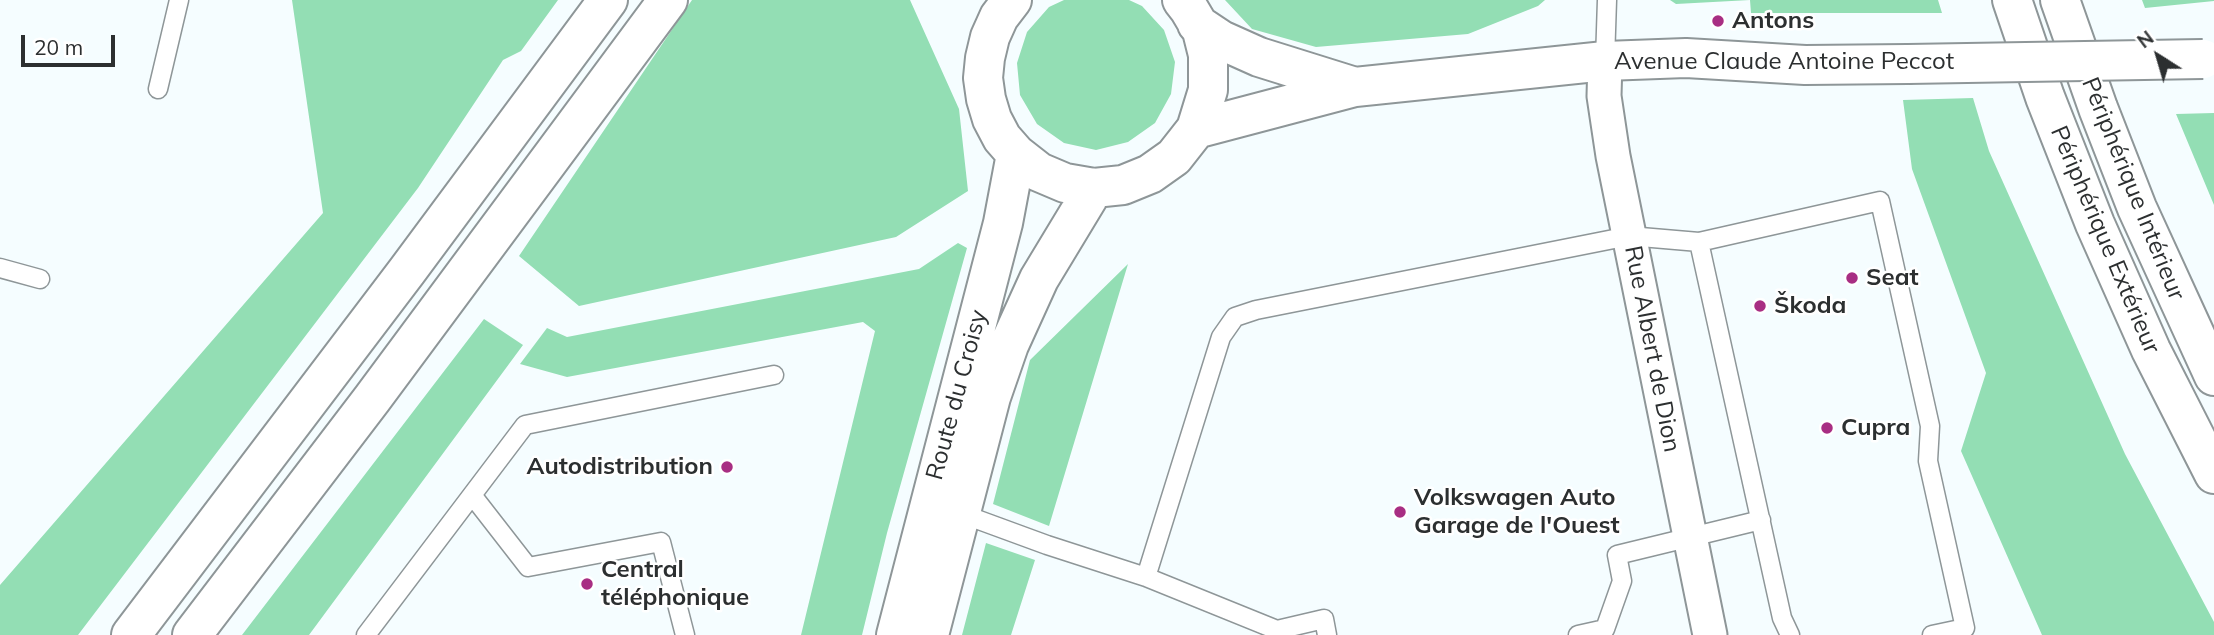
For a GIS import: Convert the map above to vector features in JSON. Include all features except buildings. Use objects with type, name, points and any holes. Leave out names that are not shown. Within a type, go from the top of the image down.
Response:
[{"type":"main road","points":[[131,635],[608,0]]},
{"type":"main road","points":[[192,635],[668,0]]},
{"type":"main road","points":[[980,0],[990,37]]},
{"type":"main road","points":[[1012,0],[999,17],[985,58],[983,78],[992,119],[1002,138],[1016,154],[1039,172],[1065,183],[1094,188],[1123,185],[1150,174],[1174,158],[1196,129],[1208,90],[1208,55],[1190,12]]},
{"type":"main road","name":"Périphérique Extérieur","points":[[2012,0],[2045,97],[2095,224],[2151,350],[2214,474]]},
{"type":"main road","name":"Périphérique Intérieur","points":[[2060,0],[2137,208],[2214,376]]},
{"type":"main road","name":"Avenue Claude Antoine Peccot","points":[[1190,12],[1221,40],[1259,57],[1355,87]]},
{"type":"main road","name":"Avenue Claude Antoine Peccot","points":[[1196,129],[1355,87],[1605,61],[1686,58],[1805,65],[2208,59]]},
{"type":"main road","name":"Route du Croisy","points":[[929,635],[946,503],[1016,154]]},
{"type":"main road","name":"Route du Croisy","points":[[896,635],[946,503],[991,397],[1009,345],[1039,279],[1094,188]]},
{"type":"street","name":"Rue Albert de Dion","points":[[1605,61],[1604,96],[1610,139],[1710,635]]},
{"type":"lane","points":[[158,89],[179,0]]},
{"type":"lane","points":[[1605,61],[1607,0]]},
{"type":"lane","points":[[1146,577],[1221,337],[1235,317],[1256,310],[1629,236],[1699,242],[1880,201],[1930,426],[1928,460],[1965,628],[1932,635]]},
{"type":"lane","points":[[1699,242],[1782,618],[1790,635]]},
{"type":"lane","points":[[0,268],[40,279]]},
{"type":"lane","points":[[366,635],[525,425],[774,375]]},
{"type":"lane","points":[[472,495],[528,567],[661,542],[685,635]]},
{"type":"lane","points":[[946,503],[1146,577],[1277,630],[1324,619],[1327,635]]},
{"type":"lane","points":[[1578,635],[1605,629],[1622,580],[1617,555],[1760,520]]},
{"type":"green space","points":[[292,0],[558,0],[521,51],[503,60],[418,188],[78,635],[0,635],[0,585],[323,213]]},
{"type":"green space","points":[[692,0],[910,0],[959,109],[968,191],[896,237],[579,306],[519,256]]},
{"type":"green space","points":[[1064,0],[1129,0],[1142,6],[1164,30],[1175,62],[1171,94],[1155,123],[1128,142],[1096,150],[1064,143],[1037,124],[1020,95],[1017,63],[1027,32],[1049,7]]},
{"type":"green space","points":[[1225,0],[1545,0],[1538,6],[1468,34],[1316,47],[1252,29]]},
{"type":"green space","points":[[1670,0],[1750,0],[1676,4]]},
{"type":"green space","points":[[1750,0],[1938,0],[1942,13],[1751,13]]},
{"type":"green space","points":[[2142,0],[2214,0],[2214,1],[2145,8]]},
{"type":"green space","points":[[1973,98],[1989,151],[2125,454],[2214,622],[2214,635],[2042,635],[1961,451],[1986,373],[1912,169],[1903,100]]},
{"type":"green space","points":[[2214,113],[2214,205],[2176,114]]},
{"type":"green space","points":[[958,243],[967,248],[887,533],[862,635],[801,635],[875,331],[863,322],[567,377],[520,364],[547,328],[567,337],[919,269]]},
{"type":"green space","points":[[1128,264],[1049,526],[993,504],[1030,360]]},
{"type":"green space","points":[[484,319],[523,345],[309,635],[242,635]]},
{"type":"green space","points":[[986,543],[1035,560],[1011,635],[962,635]]},
{"type":"place","name":"Antons","points":[[1718,21]]},
{"type":"place","name":"Seat","points":[[1852,278]]},
{"type":"place","name":"Škoda","points":[[1760,306]]},
{"type":"place","name":"Cupra","points":[[1827,428]]},
{"type":"place","name":"Autodistribution","points":[[727,467]]},
{"type":"place","name":"Volkswagen Auto Garage de l'Ouest","points":[[1400,512]]},
{"type":"place","name":"Central téléphonique","points":[[587,584]]}]
